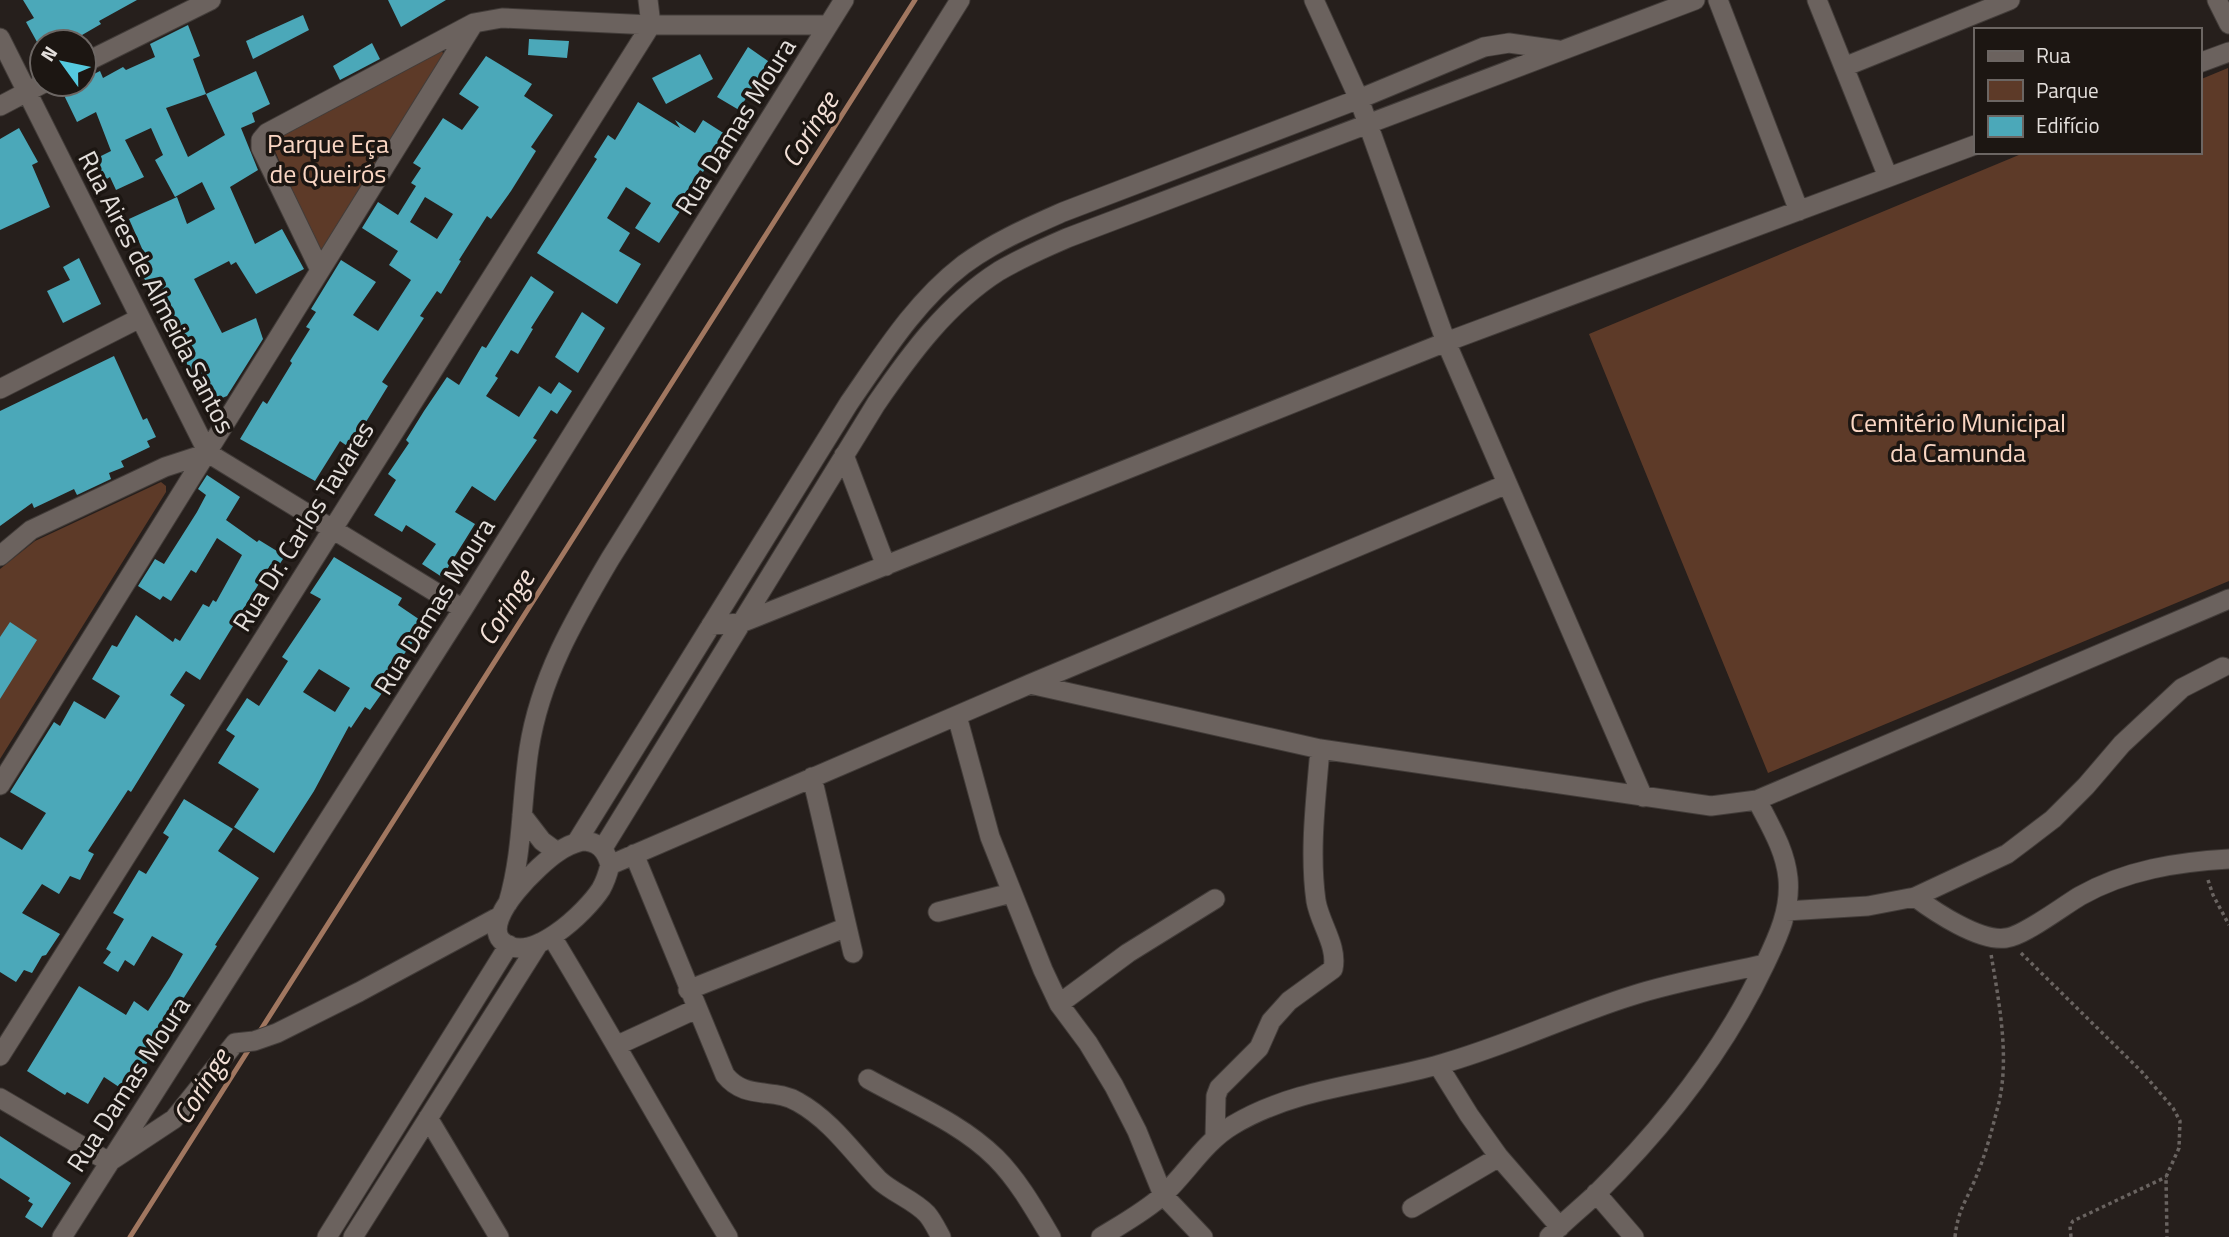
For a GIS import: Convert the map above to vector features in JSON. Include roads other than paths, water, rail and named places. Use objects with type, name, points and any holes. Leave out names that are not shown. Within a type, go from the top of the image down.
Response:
[{"type":"street","points":[[98,56],[211,0]]},
{"type":"street","points":[[648,0],[652,25]]},
{"type":"street","points":[[320,270],[261,148],[261,140],[267,133],[474,23],[502,18],[652,25],[830,23],[822,0]]},
{"type":"street","name":"Rua Damas Moura","points":[[62,1237],[463,610],[844,0]]},
{"type":"street","points":[[960,0],[625,536],[564,639],[548,673],[529,747],[516,869],[498,935],[509,945],[525,947],[545,940],[572,922],[602,887],[606,856],[741,624],[895,376],[949,310],[1000,271],[1067,238],[1695,0]]},
{"type":"street","points":[[1314,0],[1359,99],[1446,342],[1643,796]]},
{"type":"street","points":[[1718,0],[1799,211]]},
{"type":"street","points":[[1817,0],[1888,177]]},
{"type":"street","points":[[1844,67],[2010,0]]},
{"type":"street","points":[[2217,0],[2229,24]]},
{"type":"street","points":[[0,785],[474,23]]},
{"type":"street","name":"Rua Dr. Carlos Tavares","points":[[0,1056],[652,25]]},
{"type":"street","name":"Rua Aires de Almeida Santos","points":[[0,38],[28,79]]},
{"type":"street","points":[[576,843],[849,403],[896,335],[926,300],[961,267],[1015,233],[1063,212],[1359,99],[1484,47],[1509,43],[1559,50]]},
{"type":"street","points":[[2201,62],[2229,52]]},
{"type":"street","points":[[0,106],[28,91]]},
{"type":"street","name":"Rua Aires de Almeida Santos","points":[[39,98],[140,317],[208,453],[463,610]]},
{"type":"street","points":[[711,625],[741,624],[1446,342],[1974,145]]},
{"type":"street","points":[[0,389],[140,317]]},
{"type":"street","points":[[0,556],[31,530],[165,467],[208,453]]},
{"type":"street","points":[[844,455],[886,566]]},
{"type":"street","points":[[0,1098],[109,1162],[174,1119],[236,1043],[254,1041],[277,1032],[359,992],[504,910],[532,874],[557,852],[576,843],[589,841],[606,856],[634,854],[1507,484]]},
{"type":"street","points":[[1030,684],[1320,749],[1711,806],[1757,800],[2229,599]]},
{"type":"street","points":[[1786,911],[1868,906],[1915,897],[2007,855],[2053,819],[2122,744],[2182,688],[2223,667]]},
{"type":"street","points":[[957,716],[990,836],[1011,893],[1059,1004],[1088,1043],[1114,1086],[1138,1131],[1163,1195],[1203,1237]]},
{"type":"street","points":[[1215,1138],[1216,1096],[1219,1088],[1259,1048],[1271,1020],[1289,1001],[1333,969],[1335,960],[1317,902],[1314,841],[1320,749]]},
{"type":"street","points":[[812,778],[853,953]]},
{"type":"street","points":[[1438,1065],[1469,1115],[1554,1232],[1596,1193],[1672,1112],[1729,1031],[1765,964],[1780,932],[1786,911],[1788,881],[1783,850],[1757,800]]},
{"type":"street","points":[[522,815],[542,841],[557,852]]},
{"type":"street","points":[[634,854],[696,1009],[720,1065],[733,1085],[743,1090],[791,1098],[801,1103],[838,1132],[877,1178],[926,1213],[941,1237]]},
{"type":"street","points":[[1915,897],[1937,913],[1998,938],[2042,920],[2081,895],[2127,874],[2203,860],[2229,859]]},
{"type":"street","points":[[938,912],[1011,893]]},
{"type":"street","points":[[1059,1004],[1128,953],[1215,899]]},
{"type":"street","points":[[688,990],[847,927]]},
{"type":"street","points":[[545,940],[618,1045],[674,1148],[728,1237]]},
{"type":"street","points":[[353,1237],[545,940]]},
{"type":"street","points":[[327,1237],[509,945]]},
{"type":"street","points":[[1101,1237],[1136,1216],[1163,1195],[1215,1138],[1266,1108],[1475,1054],[1632,995],[1765,964]]},
{"type":"street","points":[[618,1045],[696,1009]]},
{"type":"street","points":[[868,1079],[965,1133],[996,1158],[1030,1200],[1051,1237]]},
{"type":"street","points":[[428,1118],[499,1237]]},
{"type":"street","points":[[1412,1208],[1499,1157]]},
{"type":"street","points":[[1596,1193],[1634,1237]]},
{"type":"waterway","name":"Coringe","points":[[260,1031],[915,0]]},
{"type":"waterway","name":"Coringe","points":[[130,1237],[251,1046]]},
{"type":"park label","name":"Parque Eça de Queirós","points":[[328,158]]},
{"type":"park label","name":"Cemitério Municipal da Camunda","points":[[1958,436]]}]
